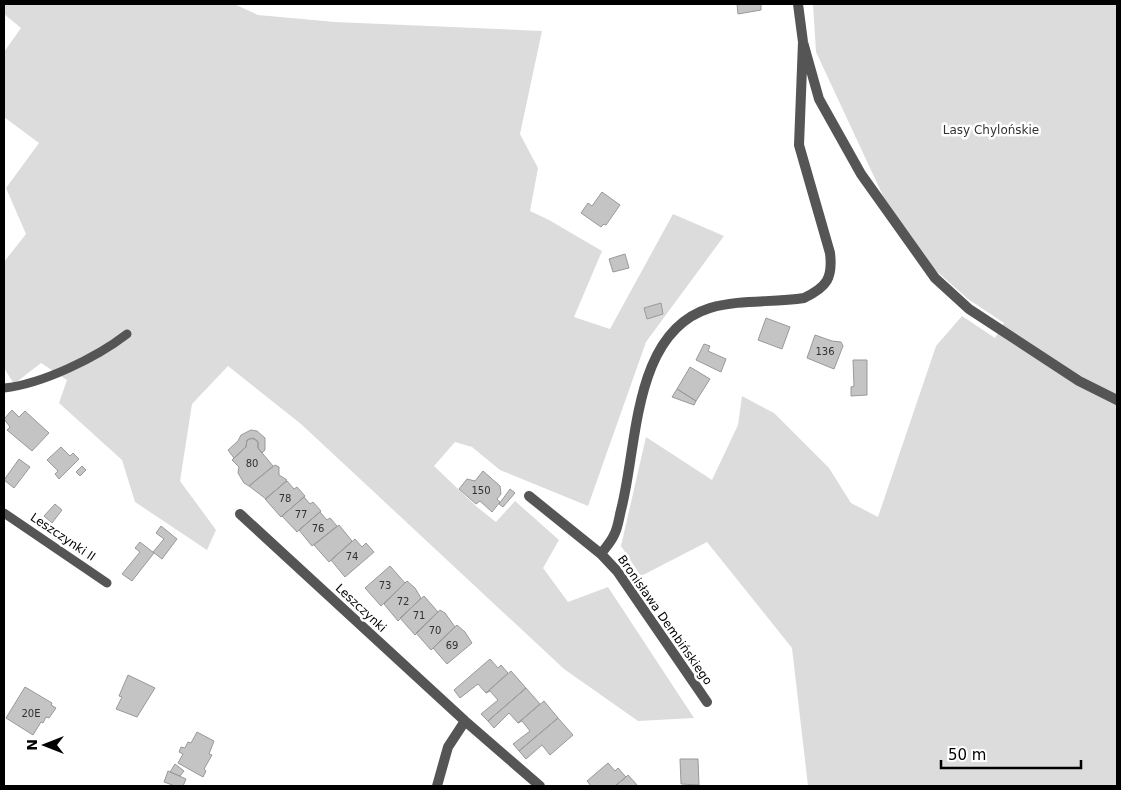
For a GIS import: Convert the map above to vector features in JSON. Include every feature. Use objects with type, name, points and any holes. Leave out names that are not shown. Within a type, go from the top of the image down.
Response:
[{"type":"street","name":"Bronisława Dembińskiego","points":[[798,4],[803,42],[819,98],[861,174],[935,278],[977,314],[1079,382],[1117,400]]},
{"type":"street","name":"Bronisława Dembińskiego","points":[[601,554],[615,534],[629,481],[639,408],[649,371],[662,346],[693,315],[710,308],[804,298],[818,291],[827,281],[832,269],[830,253],[799,145],[803,42]]},
{"type":"street","name":"Bronisława Dembińskiego","points":[[528,496],[601,554],[617,570],[707,702]]},
{"type":"street","name":"Leszczynki","points":[[240,514],[465,721],[540,786]]},
{"type":"street","points":[[437,786],[448,747],[465,721]]},
{"type":"lane","points":[[4,388],[36,382],[112,346],[127,334]]},
{"type":"lane","name":"Leszczynki II","points":[[4,512],[107,582]]},
{"type":"green space","points":[[4,4],[234,4],[258,15],[335,22],[542,31],[520,134],[538,168],[530,211],[602,251],[574,317],[610,329],[673,214],[724,236],[646,342],[588,506],[500,470],[472,447],[455,442],[434,466],[477,507],[496,522],[515,501],[559,540],[543,568],[568,602],[608,587],[694,718],[638,721],[564,669],[301,424],[228,366],[192,404],[180,481],[216,530],[207,550],[135,502],[122,460],[59,403],[67,380],[41,363],[14,384],[4,368],[4,262],[26,234],[6,188],[39,143],[4,117],[4,52],[21,28],[4,14]]},
{"type":"green space","name":"Lasy Chylońskie","points":[[813,4],[1117,4],[1117,786],[808,786],[792,648],[707,542],[641,576],[621,546],[646,437],[712,480],[738,425],[742,396],[774,413],[829,468],[851,503],[878,517],[936,346],[962,316],[995,338],[1004,323],[968,299],[933,268],[884,198],[816,52]]},
{"type":"building","points":[[737,4],[761,4],[761,10],[738,14]]},
{"type":"building","points":[[602,192],[620,205],[606,225],[604,224],[601,227],[581,213],[588,203],[592,206]]},
{"type":"building","points":[[625,254],[629,268],[613,272],[609,259]]},
{"type":"building","points":[[661,303],[663,314],[647,319],[644,308]]},
{"type":"building","points":[[766,318],[790,327],[782,349],[758,340]]},
{"type":"building","points":[[815,335],[841,342],[843,346],[834,369],[807,358]]},
{"type":"building","points":[[704,344],[710,346],[708,351],[726,359],[721,372],[696,360]]},
{"type":"building","points":[[853,360],[867,360],[867,395],[851,396],[851,387],[854,386]]},
{"type":"building","points":[[690,367],[710,379],[696,401],[677,389]]},
{"type":"building","points":[[677,389],[696,401],[694,405],[672,397]]},
{"type":"building","points":[[12,410],[19,417],[25,411],[49,433],[32,451],[7,430],[10,427],[4,419]]},
{"type":"building","points":[[251,430],[257,431],[265,438],[265,450],[262,453],[258,448],[258,441],[251,438],[247,440],[246,447],[234,458],[228,450],[238,441],[241,435]]},
{"type":"building","points":[[254,438],[258,443],[258,448],[273,466],[249,486],[244,483],[238,473],[239,467],[232,460],[246,447],[247,440]]},
{"type":"building","points":[[61,447],[70,456],[73,453],[79,459],[59,479],[55,474],[58,471],[47,460]]},
{"type":"building","points":[[19,459],[30,467],[14,488],[4,480]]},
{"type":"building","points":[[275,465],[279,467],[279,475],[287,480],[266,499],[249,486]]},
{"type":"building","points":[[82,466],[86,470],[80,476],[76,472]]},
{"type":"building","points":[[483,471],[500,486],[501,494],[497,499],[500,502],[492,512],[480,501],[476,504],[459,489],[467,479],[475,481]]},
{"type":"building","points":[[287,481],[294,489],[297,487],[305,496],[281,517],[265,499]]},
{"type":"building","points":[[510,489],[515,493],[503,507],[499,504]]},
{"type":"building","points":[[304,497],[310,504],[313,502],[321,511],[297,532],[282,516]]},
{"type":"building","points":[[55,504],[62,510],[52,523],[44,516]]},
{"type":"building","points":[[320,512],[327,520],[330,518],[337,526],[312,546],[299,530]]},
{"type":"building","points":[[339,525],[352,541],[329,562],[314,545]]},
{"type":"building","points":[[161,526],[177,539],[162,559],[153,552],[164,539],[156,533]]},
{"type":"building","points":[[355,539],[362,547],[366,543],[374,552],[345,577],[331,560]]},
{"type":"building","points":[[140,542],[154,553],[132,581],[122,574],[140,552],[135,548]]},
{"type":"building","points":[[390,566],[405,583],[381,606],[365,588]]},
{"type":"building","points":[[407,581],[415,588],[421,598],[398,621],[384,604]]},
{"type":"building","points":[[424,596],[438,612],[415,635],[400,618]]},
{"type":"building","points":[[440,610],[445,613],[455,627],[431,650],[416,633]]},
{"type":"building","points":[[457,625],[465,632],[472,643],[447,664],[433,648]]},
{"type":"building","points":[[490,659],[498,668],[501,665],[508,673],[486,693],[478,684],[460,698],[454,690]]},
{"type":"building","points":[[511,671],[526,688],[488,721],[481,714],[498,700],[490,691],[486,693]]},
{"type":"building","points":[[128,675],[155,688],[137,717],[116,709],[122,697],[119,696]]},
{"type":"building","points":[[25,687],[52,703],[51,705],[56,708],[49,718],[46,717],[43,723],[41,722],[33,735],[6,718]]},
{"type":"building","points":[[526,688],[540,704],[518,723],[509,713],[494,728],[488,721]]},
{"type":"building","points":[[544,701],[558,718],[519,751],[513,744],[530,731],[522,721],[518,723]]},
{"type":"building","points":[[558,718],[573,735],[550,755],[542,745],[526,759],[519,751]]},
{"type":"building","points":[[197,732],[214,741],[209,754],[212,755],[204,769],[206,771],[203,777],[178,763],[183,754],[179,752],[181,747],[185,748],[188,742],[191,743]]},
{"type":"building","points":[[680,759],[698,759],[699,785],[681,784]]},
{"type":"building","points":[[608,763],[615,771],[618,768],[626,777],[615,786],[591,786],[587,781]]},
{"type":"building","points":[[175,764],[184,771],[180,776],[170,772]]},
{"type":"building","points":[[168,771],[186,779],[183,786],[175,786],[164,782]]},
{"type":"building","points":[[628,775],[638,786],[615,786],[626,777]]}]
